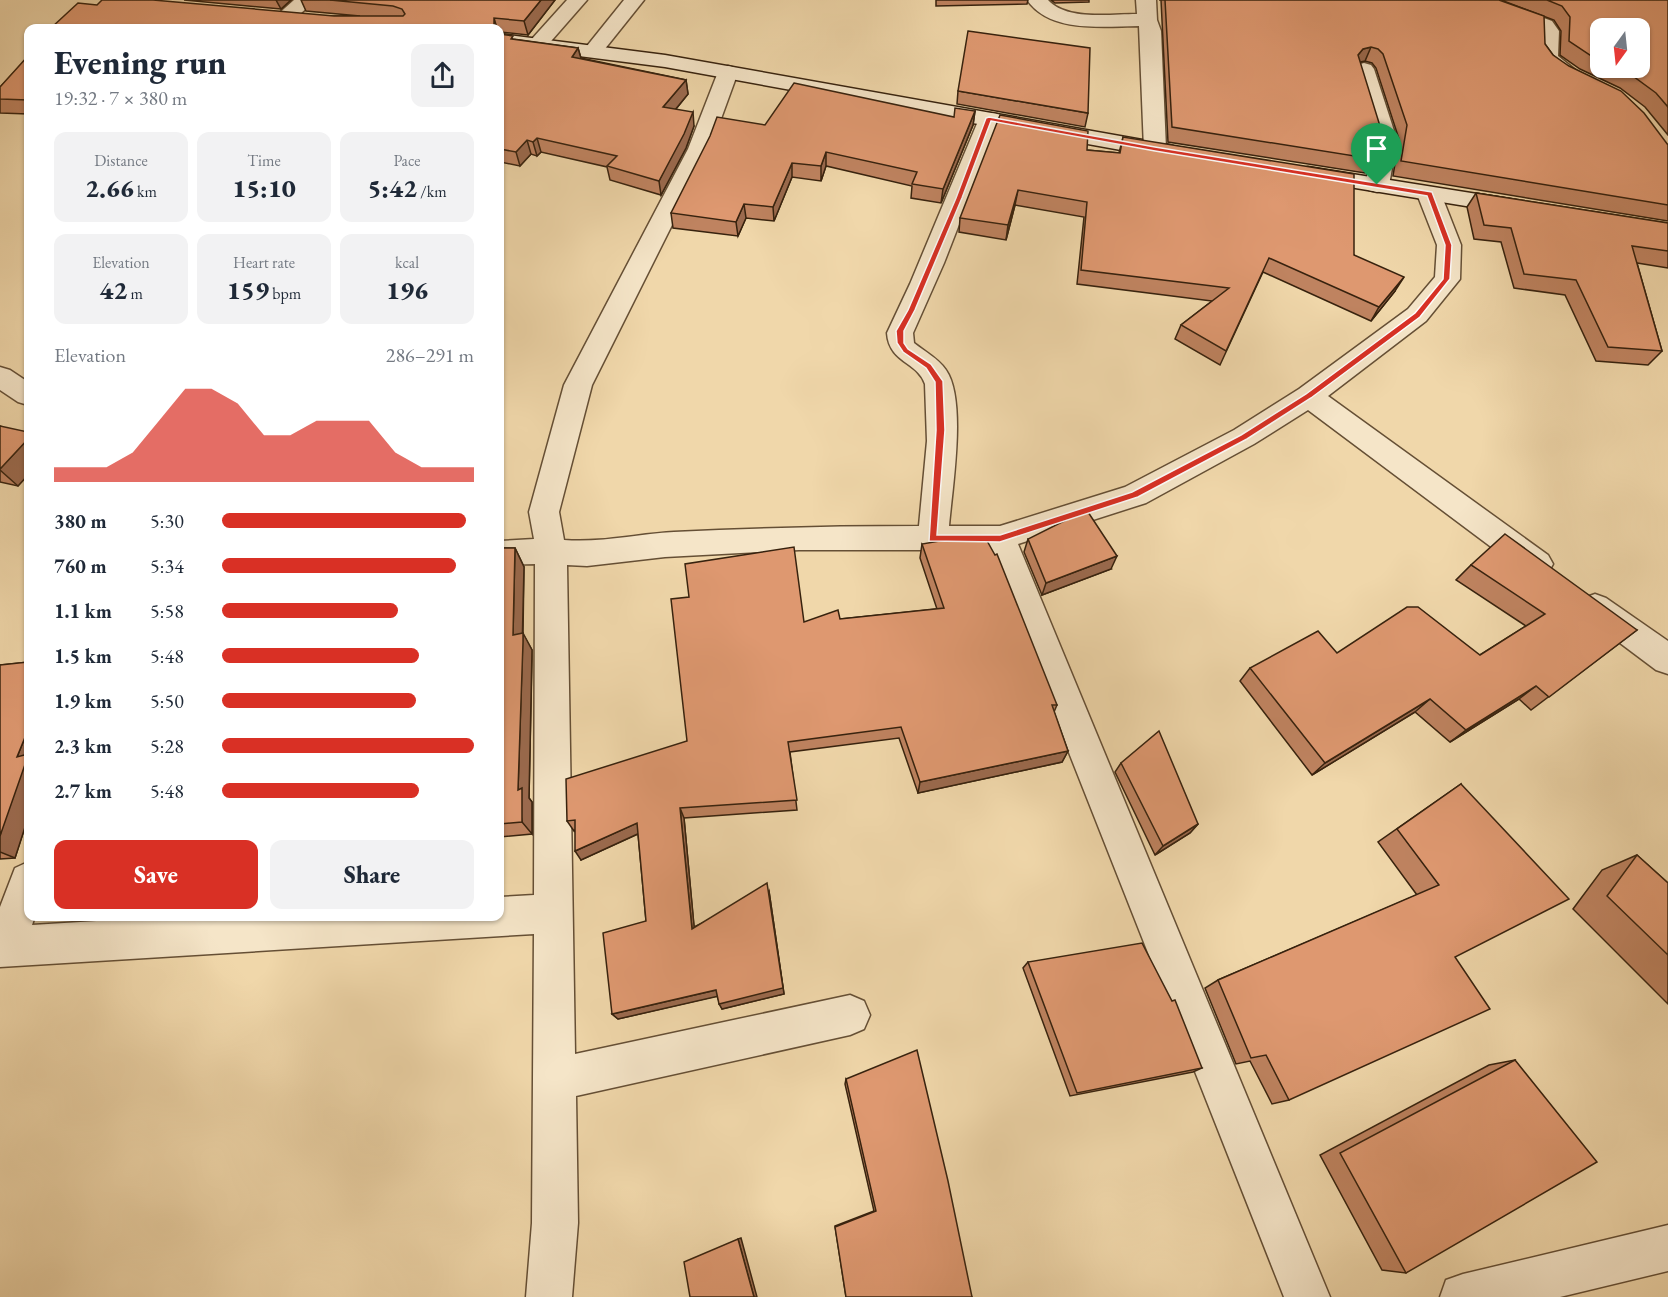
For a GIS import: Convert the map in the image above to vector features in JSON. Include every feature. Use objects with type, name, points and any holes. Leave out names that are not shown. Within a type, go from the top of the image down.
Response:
[{"type":"street","points":[[538,44],[577,0]]},
{"type":"street","points":[[593,51],[634,0]]},
{"type":"street","points":[[1037,0],[1040,6],[1053,14],[1074,18],[1147,10],[1151,31],[1155,149]]},
{"type":"street","points":[[1477,0],[1545,25],[1549,31],[1548,58],[1567,75],[1589,84]]},
{"type":"street","points":[[263,14],[286,16],[307,9]]},
{"type":"street","points":[[504,40],[593,51],[728,72],[1190,155]]},
{"type":"street","points":[[1364,69],[1386,140],[1377,185]]},
{"type":"street","points":[[549,1297],[555,1223],[550,551],[544,512],[578,385],[695,156],[728,72]]},
{"type":"street","points":[[933,539],[941,430],[939,381],[928,366],[905,351],[901,343],[900,331],[912,310],[959,198],[989,118]]},
{"type":"street","points":[[1284,170],[1532,209]]},
{"type":"street","points":[[504,553],[550,551],[587,554],[665,545],[800,538],[1000,538],[1135,495],[1244,437],[1309,396],[1417,315],[1447,279],[1449,245],[1429,194]]},
{"type":"street","points":[[0,377],[24,392]]},
{"type":"street","points":[[1309,396],[1668,660]]},
{"type":"street","points":[[1000,538],[1307,1297]]},
{"type":"street","points":[[24,892],[3,947],[436,921]]},
{"type":"street","points":[[504,917],[553,914]]},
{"type":"street","points":[[554,1080],[850,1015]]},
{"type":"street","points":[[1463,1297],[1668,1248]]},
{"type":"building","points":[[102,0],[153,0],[334,16],[403,16],[405,14],[402,9],[393,6],[330,0],[541,0],[524,21],[494,18],[494,24],[55,24],[78,3],[97,5]]},
{"type":"building","points":[[1165,0],[1499,0],[1544,16],[1545,44],[1553,55],[1590,78],[1621,91],[1644,113],[1668,145],[1668,205],[1401,161],[1407,125],[1383,54],[1371,47],[1363,49],[1358,55],[1380,126],[1373,159],[1172,127]]},
{"type":"building","points":[[1547,0],[1668,0],[1668,107],[1656,93],[1635,78],[1650,78],[1650,18],[1590,18],[1590,55],[1569,41],[1570,17],[1562,6]]},
{"type":"building","points":[[968,31],[1090,48],[1088,113],[958,91]]},
{"type":"building","points":[[504,35],[513,36],[511,39],[578,48],[572,57],[686,80],[663,107],[693,112],[659,181],[607,166],[617,156],[537,138],[533,142],[527,140],[516,152],[504,150]]},
{"type":"building","points":[[24,60],[24,100],[0,99],[0,87]]},
{"type":"building","points":[[794,83],[954,117],[955,108],[975,111],[943,189],[912,184],[917,172],[826,152],[821,166],[792,163],[773,207],[744,204],[736,222],[671,213],[710,136],[717,117],[765,125]]},
{"type":"building","points":[[1000,115],[1088,131],[1087,150],[1120,153],[1123,137],[1354,174],[1354,255],[1404,277],[1379,307],[1269,258],[1226,351],[1181,325],[1229,288],[1081,270],[1087,202],[1018,190],[1008,225],[960,218]]},
{"type":"building","points":[[1476,193],[1668,223],[1668,251],[1632,246],[1662,351],[1608,347],[1576,280],[1524,274],[1511,228],[1484,225]]},
{"type":"building","points":[[0,426],[24,431],[24,443],[0,469]]},
{"type":"building","points":[[1088,512],[1117,556],[1046,583],[1028,539],[1070,518]]},
{"type":"building","points":[[1505,534],[1637,630],[1549,697],[1536,686],[1466,730],[1430,699],[1325,763],[1250,668],[1318,631],[1337,653],[1407,607],[1418,607],[1480,655],[1545,614],[1471,565]]},
{"type":"building","points":[[951,539],[986,539],[995,555],[997,554],[1057,705],[1052,705],[1068,751],[920,782],[901,727],[788,742],[797,800],[680,808],[692,929],[767,883],[783,988],[719,1004],[716,990],[612,1014],[603,933],[646,921],[637,823],[575,851],[575,820],[567,821],[566,779],[687,741],[671,599],[689,597],[685,564],[794,547],[804,622],[838,610],[840,619],[944,608],[922,544]]},
{"type":"building","points":[[504,548],[515,548],[513,635],[523,633],[518,790],[522,788],[522,822],[504,824]]},
{"type":"building","points":[[24,662],[24,740],[17,757],[24,755],[24,767],[0,836],[0,665]]},
{"type":"building","points":[[1159,731],[1198,824],[1163,846],[1121,763]]},
{"type":"building","points":[[1461,784],[1569,899],[1455,957],[1490,1009],[1289,1100],[1266,1055],[1251,1058],[1218,980],[1439,885],[1397,829]]},
{"type":"building","points":[[1637,855],[1668,883],[1668,955],[1607,896]]},
{"type":"building","points":[[1142,943],[1172,1001],[1175,1000],[1202,1068],[1077,1093],[1028,962]]},
{"type":"building","points":[[917,1050],[972,1297],[846,1297],[835,1227],[876,1211],[846,1079]]},
{"type":"building","points":[[1515,1060],[1597,1162],[1406,1273],[1340,1153]]},
{"type":"building","points":[[738,1239],[754,1297],[690,1297],[684,1262]]},
{"type":"route","points":[[989,118],[1155,149],[1377,185],[1429,194],[1449,245],[1447,279],[1417,315],[1309,396],[1244,437],[1135,495],[1000,538],[933,539],[941,430],[939,381],[928,366],[905,351],[901,343],[900,331],[912,310],[959,198],[989,118]]}]
